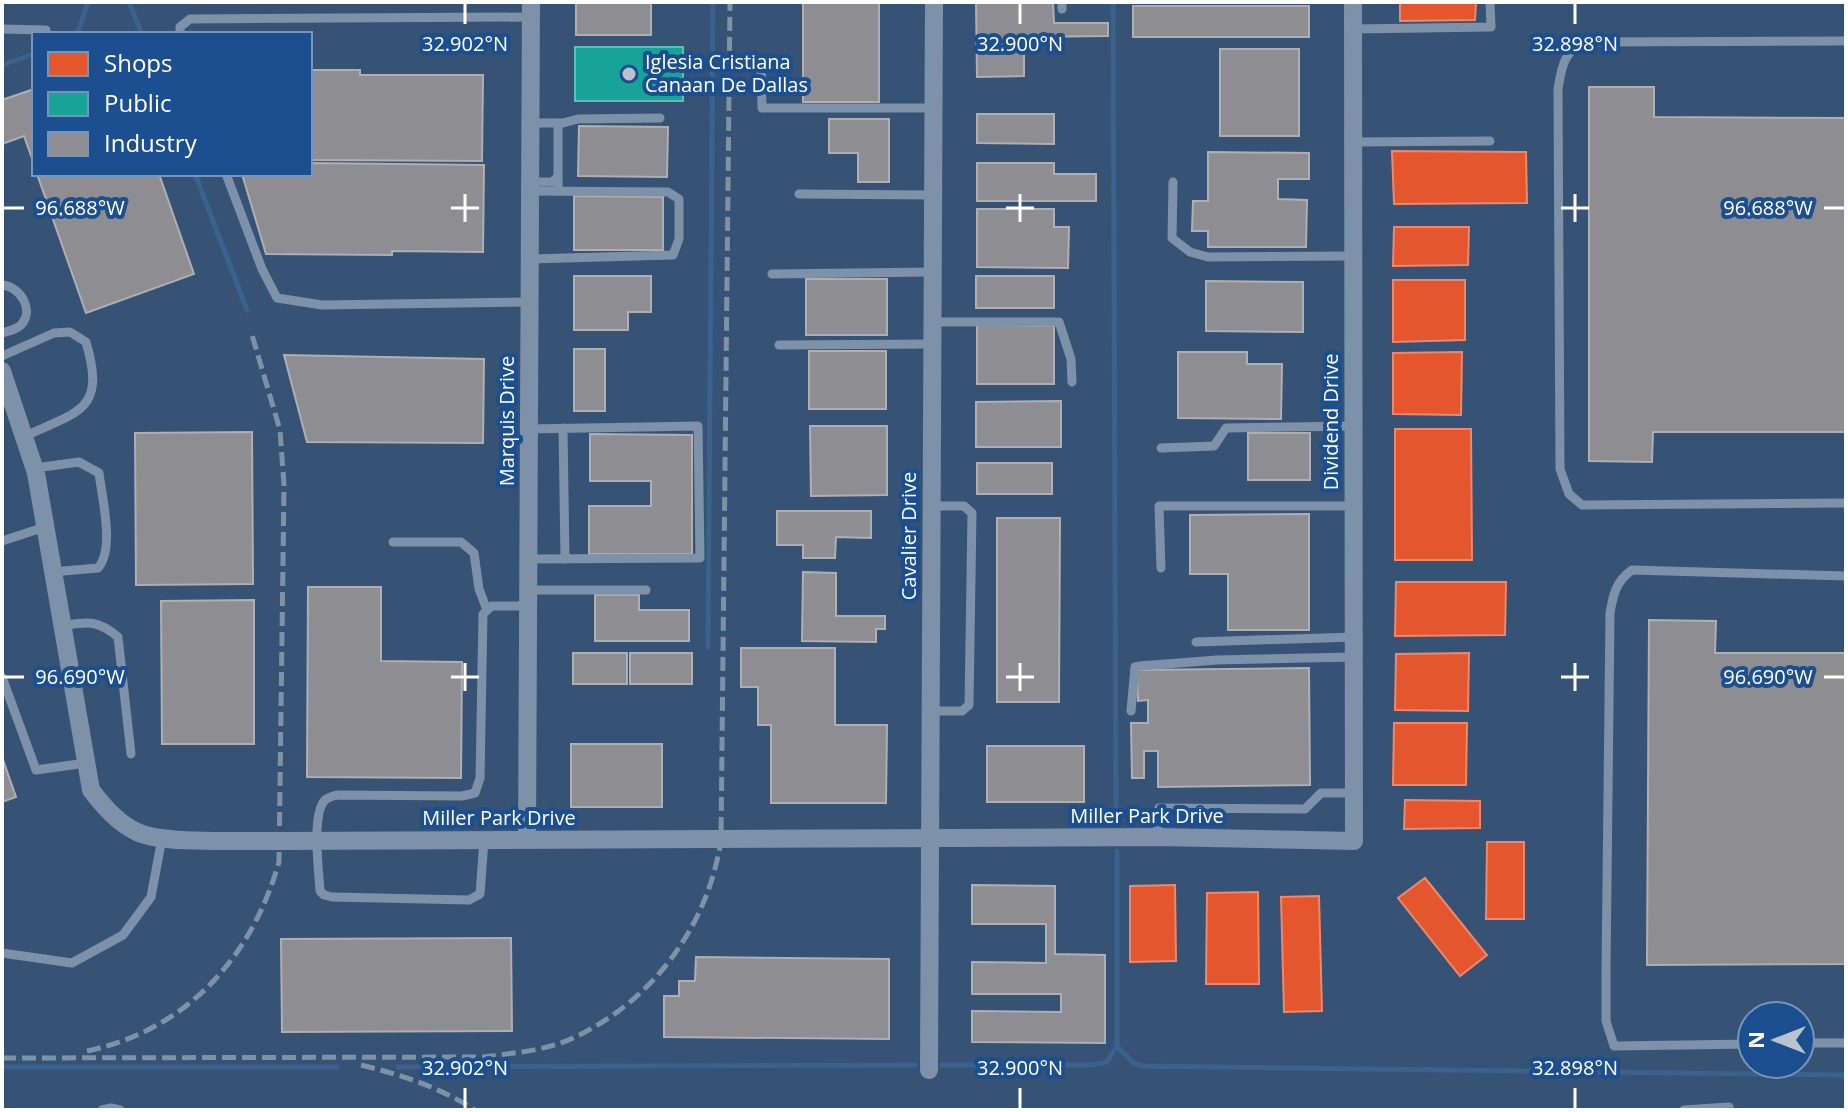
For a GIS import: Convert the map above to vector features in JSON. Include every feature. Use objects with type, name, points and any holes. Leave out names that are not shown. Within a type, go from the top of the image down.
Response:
[{"type":"street","name":"Cavalier Drive","points":[[929,1070],[934,2]]},
{"type":"street","name":"Dividend Drive","points":[[1353,2],[1354,841]]},
{"type":"street","name":"Marquis Drive","points":[[527,840],[531,10]]},
{"type":"street","name":"Miller Park Drive","points":[[2,371],[6,395],[25,436],[35,468],[91,790],[110,814],[139,834],[162,838],[317,841],[1157,837],[1354,841]]},
{"type":"lane","points":[[1353,29],[1491,27],[1490,2]]},
{"type":"lane","points":[[180,32],[180,27],[190,19],[531,10]]},
{"type":"lane","points":[[2,29],[46,30]]},
{"type":"lane","points":[[1846,41],[1590,42],[1574,46],[1561,64],[1558,89],[1560,469],[1569,494],[1582,505],[1846,503]]},
{"type":"lane","points":[[761,64],[762,108],[933,108]]},
{"type":"lane","points":[[531,123],[660,118]]},
{"type":"lane","points":[[558,123],[558,191]]},
{"type":"lane","points":[[1353,142],[1490,141]]},
{"type":"lane","points":[[227,176],[262,269],[277,298],[322,305],[530,302]]},
{"type":"lane","points":[[530,186],[552,182],[558,177]]},
{"type":"lane","points":[[1173,182],[1172,238],[1190,252],[1208,257],[1353,256]]},
{"type":"lane","points":[[530,186],[558,191],[668,192],[679,199],[679,239],[673,255],[530,259]]},
{"type":"lane","points":[[799,194],[933,195]]},
{"type":"lane","points":[[772,274],[932,272]]},
{"type":"lane","points":[[2,285],[14,288],[20,294],[26,314],[18,328],[2,333]]},
{"type":"lane","points":[[932,322],[1059,322],[1071,359],[1072,382]]},
{"type":"lane","points":[[2,356],[54,333],[70,332],[86,342],[92,362],[93,391],[84,405],[69,416],[25,436]]},
{"type":"lane","points":[[779,345],[932,344]]},
{"type":"lane","points":[[528,559],[700,558],[698,426],[529,429]]},
{"type":"lane","points":[[1161,448],[1214,446],[1226,428],[1353,426]]},
{"type":"lane","points":[[563,428],[565,559]]},
{"type":"lane","points":[[35,468],[79,462],[99,473],[106,556],[98,568],[52,572]]},
{"type":"lane","points":[[931,506],[964,506],[972,513],[970,702],[962,711],[931,711]]},
{"type":"lane","points":[[1161,568],[1159,506],[1353,506]]},
{"type":"lane","points":[[2,541],[45,527]]},
{"type":"lane","points":[[393,542],[461,542],[474,553],[479,589],[487,610]]},
{"type":"lane","points":[[1736,1044],[1614,1046],[1608,1029],[1607,793],[1610,613],[1614,592],[1623,576],[1632,570],[1846,576]]},
{"type":"lane","points":[[484,840],[480,894],[469,900],[324,895],[320,891],[317,841],[324,801],[337,795],[462,796],[475,793],[480,778],[481,625],[487,610],[492,606],[528,598],[646,590]]},
{"type":"lane","points":[[61,626],[93,622],[118,637],[131,754]]},
{"type":"lane","points":[[1196,642],[1354,637]]},
{"type":"lane","points":[[1131,711],[1135,667],[1217,660],[1354,657]]},
{"type":"lane","points":[[2,677],[36,770],[86,763]]},
{"type":"lane","points":[[1157,837],[1159,808],[1305,809],[1321,793],[1354,793]]},
{"type":"lane","points":[[2,953],[72,963],[123,935],[151,897],[162,838]]},
{"type":"lane","points":[[1816,1043],[1846,1043]]},
{"type":"lane","points":[[1684,1110],[1729,1107],[1729,1110]]},
{"type":"lane","points":[[102,1110],[120,1110]]},
{"type":"building: Shops","points":[[1400,2],[1476,2],[1475,20],[1400,21]]},
{"type":"building: Shops","points":[[1392,151],[1526,152],[1527,203],[1394,204]]},
{"type":"building: Shops","points":[[1394,227],[1469,227],[1468,265],[1393,266]]},
{"type":"building: Shops","points":[[1393,280],[1465,280],[1465,340],[1393,342]]},
{"type":"building: Shops","points":[[1462,352],[1461,415],[1393,414],[1393,353]]},
{"type":"building: Shops","points":[[1395,429],[1471,429],[1472,560],[1395,560]]},
{"type":"building: Shops","points":[[1396,582],[1506,582],[1505,635],[1395,636]]},
{"type":"building: Shops","points":[[1469,653],[1468,711],[1395,710],[1396,654]]},
{"type":"building: Shops","points":[[1394,723],[1467,723],[1466,785],[1393,785]]},
{"type":"building: Shops","points":[[1405,800],[1480,801],[1480,828],[1404,829]]},
{"type":"building: Shops","points":[[1487,842],[1524,842],[1524,919],[1486,919]]},
{"type":"building: Shops","points":[[1425,878],[1487,955],[1460,976],[1398,898]]},
{"type":"building: Shops","points":[[1175,885],[1176,961],[1130,962],[1130,886]]},
{"type":"building: Shops","points":[[1258,892],[1259,984],[1206,984],[1207,893]]},
{"type":"building: Shops","points":[[1319,896],[1322,1011],[1284,1012],[1281,897]]},
{"type":"building: Public","name":"Iglesia Cristiana Canaan De Dallas","points":[[575,47],[683,47],[683,101],[575,101]]},
{"type":"building: Industry","points":[[576,2],[651,2],[651,35],[576,35]]},
{"type":"building: Industry","points":[[803,2],[879,2],[879,102],[803,102]]},
{"type":"building: Industry","points":[[976,2],[1053,2],[1054,23],[1108,23],[1108,36],[1024,37],[1024,76],[977,77]]},
{"type":"building: Industry","points":[[1133,6],[1309,6],[1309,37],[1133,37]]},
{"type":"building: Industry","points":[[1220,49],[1299,49],[1299,136],[1220,136]]},
{"type":"building: Industry","points":[[312,70],[360,70],[360,75],[483,75],[482,161],[312,160]]},
{"type":"building: Industry","points":[[1589,87],[1654,87],[1654,117],[1846,118],[1846,432],[1653,432],[1652,462],[1589,461]]},
{"type":"building: Industry","points":[[32,90],[32,158],[24,136],[2,144],[2,100]]},
{"type":"building: Industry","points":[[977,114],[1054,114],[1054,144],[977,143]]},
{"type":"building: Industry","points":[[829,119],[889,119],[889,182],[858,182],[858,153],[829,153]]},
{"type":"building: Industry","points":[[579,126],[668,127],[667,177],[578,176]]},
{"type":"building: Industry","points":[[1208,152],[1309,153],[1309,179],[1278,179],[1278,199],[1307,200],[1306,247],[1208,247],[1208,231],[1192,231],[1193,201],[1208,201]]},
{"type":"building: Industry","points":[[312,163],[484,165],[483,252],[266,254],[243,176],[312,176]]},
{"type":"building: Industry","points":[[977,163],[1054,163],[1054,174],[1096,174],[1096,201],[977,201]]},
{"type":"building: Industry","points":[[38,176],[160,176],[194,274],[86,313]]},
{"type":"building: Industry","points":[[574,196],[663,197],[663,250],[574,250]]},
{"type":"building: Industry","points":[[977,209],[1054,209],[1054,227],[1069,227],[1068,268],[977,267]]},
{"type":"building: Industry","points":[[574,276],[651,276],[651,312],[628,312],[628,330],[574,330]]},
{"type":"building: Industry","points":[[976,276],[1054,276],[1054,308],[976,308]]},
{"type":"building: Industry","points":[[806,279],[887,279],[887,335],[806,335]]},
{"type":"building: Industry","points":[[1206,281],[1303,282],[1303,332],[1206,331]]},
{"type":"building: Industry","points":[[977,325],[1054,326],[1054,384],[977,384]]},
{"type":"building: Industry","points":[[574,349],[605,349],[605,411],[574,411]]},
{"type":"building: Industry","points":[[809,351],[886,351],[886,409],[809,409]]},
{"type":"building: Industry","points":[[1178,352],[1247,352],[1247,364],[1282,364],[1281,419],[1178,418]]},
{"type":"building: Industry","points":[[284,355],[484,359],[483,443],[307,442]]},
{"type":"building: Industry","points":[[1061,401],[1061,447],[976,447],[976,402]]},
{"type":"building: Industry","points":[[810,426],[887,426],[887,495],[811,496]]},
{"type":"building: Industry","points":[[252,432],[253,584],[136,585],[135,433]]},
{"type":"building: Industry","points":[[1248,433],[1310,433],[1310,480],[1248,480]]},
{"type":"building: Industry","points":[[590,434],[692,435],[692,554],[589,554],[589,506],[651,506],[651,481],[590,481]]},
{"type":"building: Industry","points":[[977,463],[1052,463],[1052,494],[977,494]]},
{"type":"building: Industry","points":[[777,511],[871,511],[871,538],[836,537],[835,558],[803,558],[803,545],[777,545]]},
{"type":"building: Industry","points":[[1309,514],[1309,630],[1228,630],[1228,574],[1190,574],[1190,515]]},
{"type":"building: Industry","points":[[997,518],[1060,518],[1059,702],[997,702]]},
{"type":"building: Industry","points":[[803,572],[836,573],[836,616],[885,616],[885,629],[876,629],[876,642],[802,641]]},
{"type":"building: Industry","points":[[308,587],[381,587],[381,661],[462,662],[461,778],[307,777]]},
{"type":"building: Industry","points":[[595,595],[639,595],[639,610],[689,610],[689,641],[595,641]]},
{"type":"building: Industry","points":[[254,600],[254,744],[162,744],[161,601]]},
{"type":"building: Industry","points":[[1649,620],[1716,621],[1715,653],[1846,653],[1846,964],[1647,965]]},
{"type":"building: Industry","points":[[741,648],[835,648],[835,725],[887,725],[886,803],[771,803],[771,725],[758,725],[758,687],[741,687]]},
{"type":"building: Industry","points":[[573,653],[627,653],[627,684],[573,684]]},
{"type":"building: Industry","points":[[630,653],[692,653],[692,684],[630,684]]},
{"type":"building: Industry","points":[[1309,668],[1310,785],[1158,787],[1158,751],[1144,751],[1144,778],[1132,778],[1131,723],[1148,723],[1148,700],[1138,701],[1137,670]]},
{"type":"building: Industry","points":[[571,744],[662,744],[662,807],[571,807]]},
{"type":"building: Industry","points":[[987,746],[1084,746],[1084,802],[987,802]]},
{"type":"building: Industry","points":[[2,757],[16,797],[2,802]]},
{"type":"building: Industry","points":[[972,885],[1055,886],[1055,954],[1105,955],[1105,1043],[972,1042],[972,1011],[1061,1012],[1061,994],[972,994],[972,962],[1046,963],[1046,924],[972,924]]},
{"type":"building: Industry","points":[[511,938],[512,1031],[282,1032],[281,939]]},
{"type":"building: Industry","points":[[696,957],[889,959],[889,1039],[664,1037],[664,996],[679,996],[679,981],[695,981]]},
{"type":"waterway","points":[[76,32],[88,2]]},
{"type":"waterway","points":[[129,2],[141,32]]},
{"type":"waterway","points":[[708,647],[713,2]]},
{"type":"waterway","points":[[1113,2],[1116,824]]},
{"type":"waterway","points":[[2,65],[32,55]]},
{"type":"waterway","points":[[196,176],[247,310]]},
{"type":"waterway","points":[[942,1065],[1092,1065],[1107,1062],[1117,1046],[1117,851]]},
{"type":"waterway","points":[[1117,1046],[1133,1063],[1143,1066],[1846,1075]]},
{"type":"waterway","points":[[398,1067],[915,1065]]},
{"type":"waterway","points":[[2,1067],[337,1067]]},
{"type":"railway","points":[[2,1058],[483,1057],[540,1049],[573,1038],[628,1004],[652,982],[690,931],[704,902],[721,840],[730,2]]},
{"type":"railway","points":[[87,1051],[123,1041],[155,1026],[185,1007],[210,984],[233,958],[252,929],[279,862],[284,485],[280,430],[252,335]]},
{"type":"railway","points":[[361,1065],[420,1083],[475,1110]]},
{"type":"place","name":"Iglesia Cristiana Canaan De Dallas","points":[[629,74]]}]
